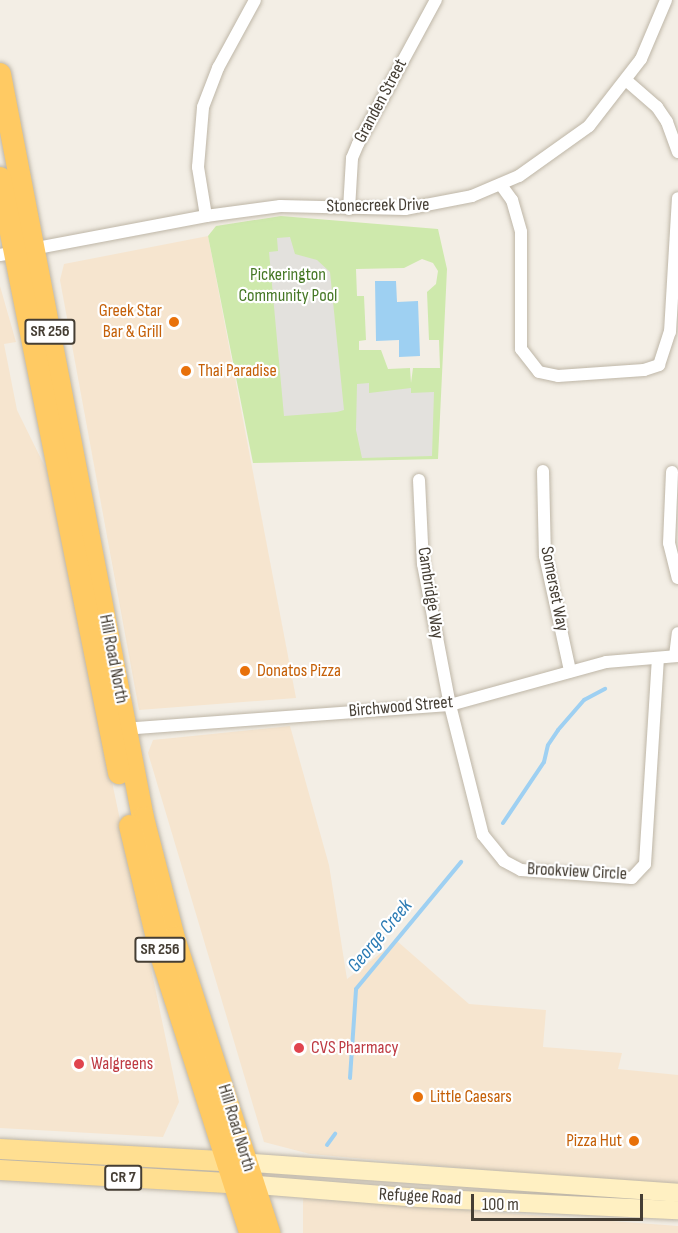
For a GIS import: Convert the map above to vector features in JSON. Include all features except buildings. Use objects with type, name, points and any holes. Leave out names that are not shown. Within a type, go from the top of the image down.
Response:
[{"type":"highway","name":"Hill Road North","points":[[0,75],[16,252],[139,869],[161,955],[241,1173],[268,1233]]},
{"type":"highway","name":"Hill Road North","points":[[0,178],[159,882],[241,1173],[250,1233]]},
{"type":"main road","name":"Refugee Road","points":[[0,1149],[241,1173],[678,1210]]},
{"type":"main road","name":"Refugee Road","points":[[0,1170],[27,1172],[42,1163],[82,1162],[476,1188],[487,1179],[678,1193]]},
{"type":"street","points":[[206,216],[198,167],[203,107],[218,68],[255,0]]},
{"type":"street","name":"Granden Street","points":[[349,209],[352,158],[436,0]]},
{"type":"street","name":"Stonecreek Drive","points":[[16,252],[206,216],[280,207],[349,209],[439,205],[501,185],[563,148],[589,126],[627,81],[654,34],[666,0]]},
{"type":"street","points":[[627,81],[662,114],[678,152]]},
{"type":"street","points":[[501,185],[512,200],[521,232],[521,349],[539,372],[558,376],[644,370],[659,365],[670,332],[678,198]]},
{"type":"street","name":"Somerset Way","points":[[543,471],[544,556],[570,671]]},
{"type":"street","points":[[672,472],[669,543],[678,578]]},
{"type":"street","name":"Cambridge Way","points":[[419,480],[423,564],[450,705]]},
{"type":"street","points":[[676,656],[678,633]]},
{"type":"street","name":"Birchwood Street","points":[[123,729],[450,705],[606,662],[676,656]]},
{"type":"street","name":"Brookview Circle","points":[[450,705],[483,835],[504,861],[521,870],[632,878],[645,864],[657,658]]},
{"type":"shaded area","points":[[208,236],[296,698],[139,710],[60,280],[64,264]]},
{"type":"shaded area","points":[[290,237],[295,254],[317,260],[330,272],[344,410],[284,416],[269,252],[278,251],[277,238]]},
{"type":"shaded area","points":[[0,286],[16,342],[4,344],[17,410],[47,471],[179,1102],[163,1137],[0,1128]]},
{"type":"shaded area","points":[[369,383],[369,393],[411,388],[411,393],[434,392],[432,456],[362,458],[356,430],[357,384]]},
{"type":"shaded area","points":[[290,726],[329,865],[347,979],[397,941],[469,1004],[546,1010],[543,1047],[622,1053],[618,1069],[678,1075],[678,1187],[310,1154],[264,1142],[148,753],[153,740]]},
{"type":"shaded area","points":[[303,1198],[678,1226],[678,1233],[303,1233]]},
{"type":"green space","name":"Pickerington Community Pool","points":[[281,216],[438,229],[447,269],[438,459],[253,463],[208,236],[216,226]],"holes":[[[422,259],[433,263],[438,271],[436,284],[427,292],[429,340],[439,340],[440,368],[413,368],[411,383],[410,368],[388,369],[381,350],[359,350],[359,341],[366,340],[364,296],[357,296],[356,269],[404,268]]]},
{"type":"water","points":[[375,281],[396,281],[397,302],[418,301],[420,356],[399,357],[399,340],[376,341]]},
{"type":"waterway","name":"George Creek","points":[[503,823],[544,762],[548,745],[558,730],[584,700],[605,689]]},
{"type":"waterway","name":"George Creek","points":[[350,1078],[356,989],[461,862]]},
{"type":"waterway","name":"George Creek","points":[[327,1145],[335,1134]]},
{"type":"place","name":"Greek Star Bar & Grill","points":[[174,322]]},
{"type":"place","name":"Thai Paradise","points":[[186,371]]},
{"type":"place","name":"Donatos Pizza","points":[[245,671]]},
{"type":"place","name":"CVS Pharmacy","points":[[299,1048]]},
{"type":"place","name":"Walgreens","points":[[79,1064]]},
{"type":"place","name":"Little Caesars","points":[[418,1097]]},
{"type":"place","name":"Pizza Hut","points":[[634,1141]]}]
